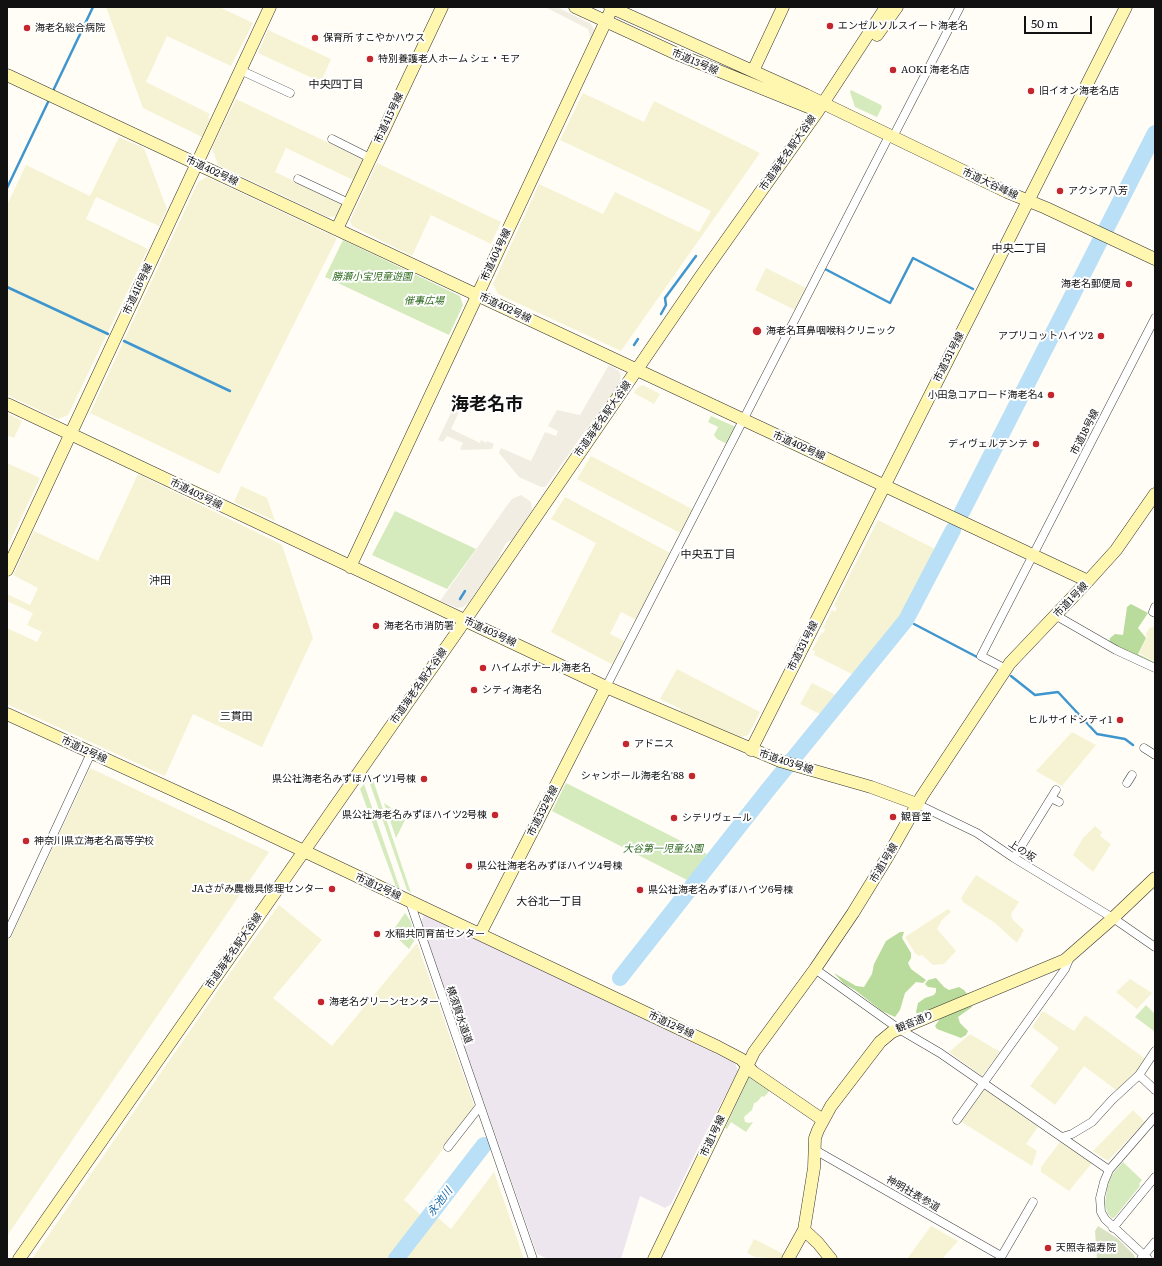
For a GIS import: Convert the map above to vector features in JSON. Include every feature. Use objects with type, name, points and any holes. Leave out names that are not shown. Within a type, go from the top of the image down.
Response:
[{"type":"street","name":"市道416号線","points":[[7,570],[270,7]]},
{"type":"street","name":"市道415号線","points":[[337,229],[442,7]]},
{"type":"street","name":"市道13号線","points":[[575,7],[677,54],[822,106]]},
{"type":"street","name":"市道13号線","points":[[612,7],[753,71],[822,106]]},
{"type":"street","name":"市道404号線","points":[[350,567],[612,7]]},
{"type":"street","points":[[753,71],[783,7]]},
{"type":"street","name":"市道海老名駅大谷線","points":[[19,1259],[822,106],[886,7]]},
{"type":"street","name":"市道海老名駅大谷線","points":[[822,106],[897,7]]},
{"type":"street","points":[[606,687],[891,136],[960,7]]},
{"type":"street","name":"市道331号線","points":[[751,750],[1126,7]]},
{"type":"street","points":[[240,70],[290,93]]},
{"type":"street","name":"市道402号線","points":[[7,75],[744,421],[884,484],[1088,581]]},
{"type":"street","name":"市道大谷峰線","points":[[822,106],[891,136],[1155,259]]},
{"type":"street","points":[[332,139],[370,158]]},
{"type":"street","points":[[298,179],[349,203]]},
{"type":"street","name":"市道18号線","points":[[1006,669],[981,656],[1155,318]]},
{"type":"street","name":"市道403号線","points":[[7,404],[606,687],[751,750],[799,767],[871,787],[917,804]]},
{"type":"street","name":"市道1号線","points":[[654,1259],[746,1064],[815,969],[884,863],[917,804],[1010,662],[1116,550],[1155,494]]},
{"type":"street","points":[[1055,615],[1116,650],[1155,668]]},
{"type":"street","name":"市道332号線","points":[[480,934],[606,687]]},
{"type":"street","name":"市道12号線","points":[[7,714],[480,934],[718,1047],[741,1059],[753,1072],[823,1120]]},
{"type":"street","points":[[1144,748],[1155,755]]},
{"type":"street","points":[[7,934],[91,753]]},
{"type":"street","points":[[1127,783],[1132,775]]},
{"type":"street","points":[[1014,858],[1055,800],[1056,790]]},
{"type":"street","name":"上の坂","points":[[917,804],[977,833],[1014,858],[1113,918],[1155,947]]},
{"type":"street","name":"観音通り","points":[[788,1259],[804,1230],[814,1168],[815,1138],[831,1106],[880,1042],[892,1032],[1059,963],[1070,956],[1113,918],[1155,878]]},
{"type":"street","name":"横須賀水道道","points":[[410,902],[533,1259]]},
{"type":"street","points":[[957,1120],[1065,969],[1070,956]]},
{"type":"street","points":[[815,969],[900,1029],[940,1052],[984,1082],[1109,1170]]},
{"type":"street","points":[[1062,1137],[1072,1134],[1092,1122],[1112,1100],[1139,1076],[1155,1051]]},
{"type":"street","points":[[1139,1076],[1155,1090]]},
{"type":"street","points":[[448,1147],[480,1106]]},
{"type":"street","points":[[1155,1117],[1109,1170],[1101,1190],[1100,1206],[1105,1219],[1144,1258],[1155,1242]]},
{"type":"street","name":"神明社表参道","points":[[815,1150],[1000,1257]]},
{"type":"street","points":[[1113,1228],[1155,1177]]},
{"type":"street","points":[[1000,1257],[1033,1202]]},
{"type":"street","points":[[804,1230],[818,1243],[831,1259]]},
{"type":"shaded area","points":[[106,7],[219,7],[253,23],[231,66],[167,36],[146,82],[210,114],[208,118],[210,119],[202,137],[143,108]]},
{"type":"shaded area","points":[[545,7],[557,7],[591,24],[595,31],[591,42],[589,41],[590,36],[588,29]]},
{"type":"shaded area","points":[[268,30],[331,59],[321,82],[258,53]]},
{"type":"shaded area","points":[[583,93],[644,122],[654,101],[760,153],[621,351],[498,294],[493,284],[539,184],[603,214],[615,192],[699,232],[711,211],[560,140]]},
{"type":"shaded area","points":[[236,99],[363,159],[353,180],[286,148],[275,172],[343,204],[336,216],[328,217],[218,165],[212,148]]},
{"type":"shaded area","points":[[119,137],[144,148],[167,209],[159,226],[96,197],[86,219],[148,249],[68,415],[58,419],[7,395],[7,205],[26,165],[90,196]]},
{"type":"shaded area","points":[[377,163],[501,222],[491,244],[431,215],[412,256],[352,226],[350,221]]},
{"type":"shaded area","points":[[207,177],[337,238],[219,474],[90,413],[198,182]]},
{"type":"shaded area","points":[[766,268],[808,289],[797,311],[755,290]]},
{"type":"shaded area","points":[[609,365],[618,370],[621,375],[619,385],[545,487],[541,487],[519,477],[499,453],[501,448],[531,461],[545,432],[556,436],[558,431],[548,426],[557,410],[580,415]]},
{"type":"shaded area","points":[[643,385],[660,394],[654,404],[634,393],[638,387]]},
{"type":"shaded area","points":[[458,398],[464,401],[451,429],[480,443],[481,440],[486,443],[487,441],[494,444],[492,449],[462,450],[460,449],[463,443],[447,436],[443,442],[438,440]]},
{"type":"shaded area","points":[[7,413],[22,421],[14,438],[7,435]]},
{"type":"shaded area","points":[[591,456],[694,510],[682,534],[577,479]]},
{"type":"shaded area","points":[[7,463],[40,478],[7,548]]},
{"type":"shaded area","points":[[138,474],[282,545],[313,638],[262,747],[193,714],[165,776],[7,704],[7,628],[37,642],[42,632],[27,625],[33,613],[7,601],[7,594],[30,605],[38,588],[13,575],[34,531],[98,561]]},
{"type":"shaded area","points":[[241,486],[267,498],[275,521],[234,502]]},
{"type":"shaded area","points":[[521,495],[531,502],[532,510],[513,539],[506,543],[493,568],[468,603],[463,607],[458,608],[440,601],[508,504],[512,499]]},
{"type":"shaded area","points":[[565,497],[672,554],[637,620],[621,612],[610,634],[628,643],[615,666],[551,632],[596,543],[551,519]]},
{"type":"shaded area","points":[[878,520],[939,551],[902,617],[854,675],[814,655],[815,651],[812,650],[822,632],[824,633],[825,629],[823,628],[832,610],[835,612],[837,608],[834,605]]},
{"type":"shaded area","points":[[1155,625],[1155,662],[1139,653],[1147,637],[1145,635],[1150,627],[1152,628]]},
{"type":"shaded area","points":[[677,669],[760,712],[748,735],[739,738],[680,711],[681,709],[660,699]]},
{"type":"shaded area","points":[[812,683],[838,696],[822,715],[800,704]]},
{"type":"shaded area","points":[[1072,732],[1096,745],[1062,786],[1036,771]]},
{"type":"shaded area","points":[[90,768],[269,852],[7,1236],[7,938],[10,939]]},
{"type":"shaded area","points":[[1095,826],[1102,832],[1100,836],[1111,844],[1093,872],[1073,855],[1083,838]]},
{"type":"shaded area","points":[[976,875],[1019,902],[1011,914],[1013,920],[1024,930],[1017,943],[995,923],[963,902],[961,898]]},
{"type":"shaded area","points":[[279,905],[322,940],[273,998],[332,1046],[417,943],[475,1108],[404,1200],[431,1224],[437,1217],[451,1229],[494,1172],[524,1259],[32,1259],[234,967]]},
{"type":"shaded area","points":[[948,909],[951,912],[942,920],[937,929],[956,951],[944,964],[933,965],[922,955],[919,956],[915,953],[905,937]]},
{"type":"shaded area","points":[[424,914],[735,1063],[738,1071],[671,1204],[665,1208],[640,1196],[621,1259],[548,1259],[537,1254],[421,922]]},
{"type":"shaded area","points":[[1130,979],[1152,993],[1137,1009],[1116,992]]},
{"type":"shaded area","points":[[1043,1011],[1074,1031],[1085,1015],[1147,1060],[1134,1075],[1116,1090],[1084,1066],[1055,1105],[1030,1086],[1059,1048],[1032,1027]]},
{"type":"shaded area","points":[[970,1034],[1000,1052],[982,1076],[949,1052]]},
{"type":"shaded area","points":[[983,1087],[1038,1127],[1026,1144],[1037,1151],[1032,1166],[960,1121]]},
{"type":"shaded area","points":[[1133,1110],[1145,1122],[1108,1161],[1093,1151]]},
{"type":"shaded area","points":[[1060,1142],[1092,1163],[1069,1191],[1041,1172],[1041,1167]]},
{"type":"shaded area","points":[[931,1226],[958,1241],[942,1259],[907,1259]]},
{"type":"shaded area","points":[[754,1239],[785,1255],[783,1259],[755,1257],[747,1253]]},
{"type":"green space","points":[[851,90],[881,105],[882,107],[877,117],[855,107],[850,92]]},
{"type":"green space","points":[[343,240],[460,296],[463,305],[449,335],[325,277]]},
{"type":"green space","points":[[711,416],[736,427],[727,444],[717,439],[714,435],[718,427],[708,422]]},
{"type":"green space","points":[[395,511],[476,549],[447,589],[372,555]]},
{"type":"green space","points":[[1131,604],[1148,613],[1138,628],[1146,638],[1138,654],[1154,662],[1155,666],[1109,642],[1110,638],[1115,634],[1123,635],[1127,607]]},
{"type":"green space","points":[[371,774],[411,893],[407,890],[368,778]]},
{"type":"green space","name":"大谷第一児童公園","points":[[566,783],[707,854],[689,881],[552,811]]},
{"type":"green space","points":[[364,784],[400,889],[396,887],[360,789]]},
{"type":"green space","points":[[384,803],[406,818],[396,838]]},
{"type":"green space","points":[[405,913],[410,920],[416,938],[409,949],[396,937],[394,929]]},
{"type":"green space","points":[[900,932],[904,932],[902,938],[911,953],[911,958],[908,963],[911,969],[926,980],[923,983],[916,982],[905,993],[900,1010],[895,1017],[882,1011],[855,990],[844,984],[834,973],[856,986],[864,987],[872,974],[874,964],[886,941]]},
{"type":"green space","points":[[936,978],[949,990],[959,987],[968,995],[972,1007],[958,1017],[960,1023],[968,1031],[966,1035],[961,1038],[937,1029],[935,1026],[941,1017],[919,1016],[916,1012],[918,1003],[925,998],[934,995],[936,992],[936,988],[928,987],[925,984],[928,980]]},
{"type":"green space","points":[[1146,1005],[1155,1014],[1154,1031],[1135,1017]]},
{"type":"green space","points":[[749,1077],[770,1090],[764,1097],[762,1096],[757,1102],[754,1103],[752,1110],[744,1117],[745,1122],[753,1122],[746,1132],[731,1122],[727,1129],[725,1128]]},
{"type":"green space","points":[[1123,1162],[1142,1180],[1139,1184],[1140,1186],[1114,1218],[1112,1218],[1108,1214],[1105,1205],[1107,1188],[1112,1175]]},
{"type":"green space","points":[[1098,1226],[1117,1238],[1134,1255],[1135,1259],[1097,1259],[1095,1231]]},
{"type":"waterway","points":[[52,93],[93,7]]},
{"type":"waterway","points":[[7,188],[49,100]]},
{"type":"waterway","points":[[962,512],[1155,133]]},
{"type":"waterway","points":[[661,314],[666,305],[665,298],[696,256]]},
{"type":"waterway","points":[[825,269],[890,303],[913,258],[973,289]]},
{"type":"waterway","points":[[7,287],[108,334]]},
{"type":"waterway","points":[[634,345],[638,339]]},
{"type":"waterway","points":[[124,341],[230,391]]},
{"type":"waterway","points":[[620,978],[767,791],[906,620],[953,530]]},
{"type":"waterway","points":[[460,599],[465,591]]},
{"type":"waterway","points":[[914,624],[977,657]]},
{"type":"waterway","points":[[1011,676],[1035,695],[1058,692],[1097,734],[1125,739],[1133,745]]},
{"type":"waterway","name":"永池川","points":[[396,1259],[484,1145]]},
{"type":"place","name":"エンゼルソルスイート海老名","points":[[830,26]]},
{"type":"place","name":"海老名総合病院","points":[[27,28]]},
{"type":"place","name":"保育所 すこやかハウス","points":[[315,38]]},
{"type":"place","name":"特別養護老人ホーム シェ・モア","points":[[370,59]]},
{"type":"place","name":"AOKI 海老名店","points":[[893,70]]},
{"type":"place","name":"旧イオン海老名店","points":[[1031,91]]},
{"type":"place","name":"アクシア八芳","points":[[1060,191]]},
{"type":"place","name":"海老名郵便局","points":[[1129,284]]},
{"type":"place","name":"海老名耳鼻咽喉科クリニック","points":[[757,331]]},
{"type":"place","name":"アプリコットハイツ2","points":[[1101,336]]},
{"type":"place","name":"小田急コアロード海老名4","points":[[1051,395]]},
{"type":"place","name":"ディヴェルテンテ","points":[[1036,444]]},
{"type":"place","name":"海老名市消防署","points":[[376,626]]},
{"type":"place","name":"ハイムボナール海老名","points":[[483,668]]},
{"type":"place","name":"シティ海老名","points":[[474,690]]},
{"type":"place","name":"ヒルサイドシティ1","points":[[1120,720]]},
{"type":"place","name":"アドニス","points":[[626,744]]},
{"type":"place","name":"シャンポール海老名'88","points":[[692,776]]},
{"type":"place","name":"県公社海老名みずほハイツ1号棟","points":[[424,779]]},
{"type":"place","name":"県公社海老名みずほハイツ2号棟","points":[[495,815]]},
{"type":"place","name":"観音堂","points":[[893,817]]},
{"type":"place","name":"シテリヴェール","points":[[674,818]]},
{"type":"place","name":"神奈川県立海老名高等学校","points":[[26,841]]},
{"type":"place","name":"県公社海老名みずほハイツ4号棟","points":[[469,866]]},
{"type":"place","name":"JAさがみ農機具修理センター","points":[[332,889]]},
{"type":"place","name":"県公社海老名みずほハイツ6号棟","points":[[640,890]]},
{"type":"place","name":"水稲共同育苗センター","points":[[377,934]]},
{"type":"place","name":"海老名グリーンセンター","points":[[321,1002]]},
{"type":"place","name":"天照寺福寿院","points":[[1048,1248]]},
{"type":"district","name":"中央四丁目","points":[[336,85]]},
{"type":"district","name":"中央二丁目","points":[[1019,249]]},
{"type":"district","name":"海老名市","points":[[487,405]]},
{"type":"district","name":"中央五丁目","points":[[708,555]]},
{"type":"district","name":"沖田","points":[[160,581]]},
{"type":"district","name":"三貫田","points":[[236,717]]},
{"type":"district","name":"大谷北一丁目","points":[[549,902]]},
{"type":"park label","name":"勝瀬小宝児童遊園","points":[[372,277]]},
{"type":"park label","name":"催事広場","points":[[424,301]]}]
